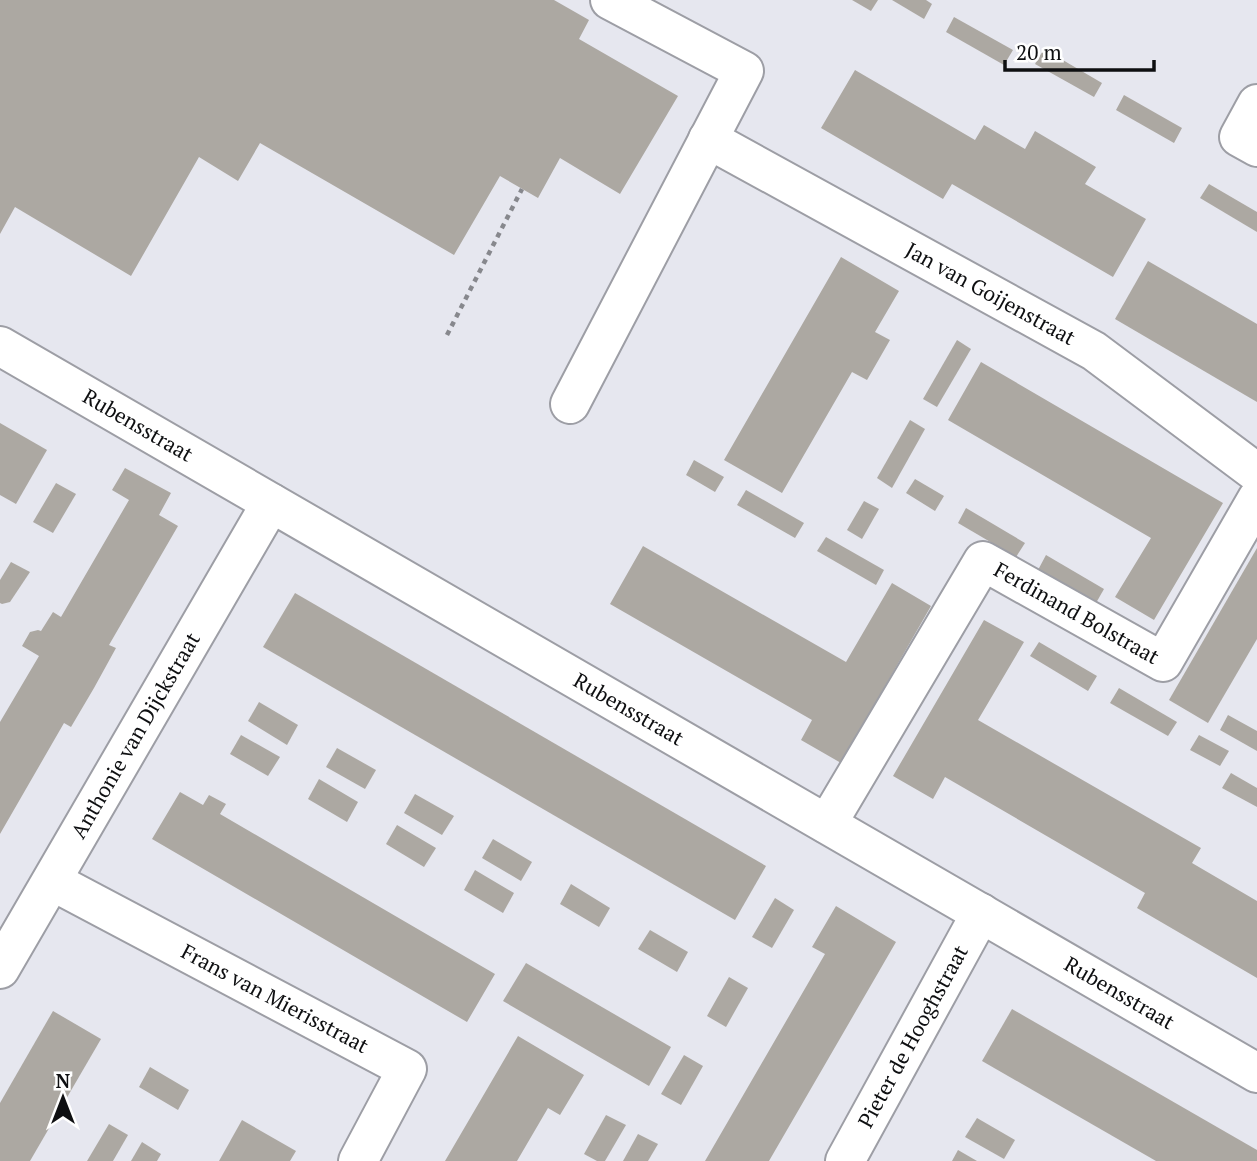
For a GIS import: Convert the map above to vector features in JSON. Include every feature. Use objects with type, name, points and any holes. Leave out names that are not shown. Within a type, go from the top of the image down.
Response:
[{"type":"street","points":[[570,404],[744,71],[610,0]]},
{"type":"street","points":[[1257,104],[1239,137],[1257,147]]},
{"type":"street","name":"Jan van Goijenstraat","points":[[708,139],[1094,351],[1257,473]]},
{"type":"street","name":"Rubensstraat","points":[[0,346],[1257,1073]]},
{"type":"street","name":"Ferdinand Bolstraat","points":[[827,824],[983,561],[1163,662],[1257,499]]},
{"type":"street","name":"Anthonie van Dijckstraat","points":[[0,969],[271,503]]},
{"type":"street","name":"Frans van Mierisstraat","points":[[51,881],[407,1069],[358,1161]]},
{"type":"street","name":"Pieter de Hooghstraat","points":[[845,1161],[981,913]]},
{"type":"path","points":[[447,335],[522,189]]},
{"type":"building","points":[[0,0],[554,0],[589,20],[579,39],[678,96],[620,194],[560,158],[538,198],[500,176],[454,255],[260,143],[238,181],[199,157],[131,276],[15,207],[0,234]]},
{"type":"building","points":[[852,0],[878,0],[871,11]]},
{"type":"building","points":[[892,0],[926,0],[932,4],[924,19]]},
{"type":"building","points":[[954,17],[1013,50],[1004,65],[946,32]]},
{"type":"building","points":[[1044,49],[1102,83],[1094,97],[1035,64]]},
{"type":"building","points":[[855,70],[975,140],[984,125],[1025,149],[1035,131],[1096,167],[1085,184],[1146,219],[1113,277],[952,184],[943,199],[821,128]]},
{"type":"building","points":[[1124,95],[1182,128],[1174,143],[1116,110]]},
{"type":"building","points":[[1209,184],[1257,212],[1257,232],[1200,198]]},
{"type":"building","points":[[841,257],[899,291],[875,332],[890,340],[867,380],[852,372],[782,493],[724,460]]},
{"type":"building","points":[[1148,261],[1257,324],[1257,402],[1115,319]]},
{"type":"building","points":[[957,340],[971,349],[937,407],[923,399]]},
{"type":"building","points":[[981,362],[1223,503],[1154,620],[1115,597],[1151,538],[948,420]]},
{"type":"building","points":[[910,420],[925,429],[892,488],[877,478]]},
{"type":"building","points":[[0,423],[47,450],[16,504],[0,495]]},
{"type":"building","points":[[694,460],[724,477],[715,492],[686,475]]},
{"type":"building","points":[[125,468],[171,493],[159,515],[178,526],[109,645],[116,648],[94,688],[71,727],[64,723],[0,834],[0,722],[39,656],[22,646],[30,632],[41,631],[53,612],[61,617],[129,500],[112,490]]},
{"type":"building","points":[[915,479],[944,496],[935,511],[906,493]]},
{"type":"building","points":[[56,483],[76,494],[53,533],[33,522]]},
{"type":"building","points":[[746,490],[804,523],[795,538],[737,505]]},
{"type":"building","points":[[864,501],[879,509],[862,539],[847,530]]},
{"type":"building","points":[[966,508],[1025,543],[1016,557],[958,523]]},
{"type":"building","points":[[826,537],[884,570],[876,585],[817,551]]},
{"type":"building","points":[[643,546],[846,662],[892,583],[931,606],[841,763],[801,740],[812,720],[610,604]]},
{"type":"building","points":[[1257,548],[1257,639],[1208,723],[1169,700]]},
{"type":"building","points":[[1046,555],[1104,589],[1096,603],[1038,570]]},
{"type":"building","points":[[11,562],[30,572],[10,602],[2,604],[0,580]]},
{"type":"building","points":[[295,593],[766,866],[735,920],[263,647]]},
{"type":"building","points":[[984,620],[1024,642],[978,720],[1201,848],[1192,863],[1257,901],[1257,978],[1137,908],[1145,893],[945,777],[933,799],[893,776]]},
{"type":"building","points":[[1039,642],[1097,676],[1088,691],[1030,656]]},
{"type":"building","points":[[1119,688],[1177,722],[1168,736],[1110,703]]},
{"type":"building","points":[[259,702],[298,725],[287,745],[248,721]]},
{"type":"building","points":[[1228,715],[1257,731],[1257,751],[1220,730]]},
{"type":"building","points":[[241,735],[280,757],[268,776],[230,754]]},
{"type":"building","points":[[1199,735],[1229,751],[1220,766],[1190,750]]},
{"type":"building","points":[[337,748],[376,770],[365,789],[326,767]]},
{"type":"building","points":[[1231,773],[1257,788],[1257,807],[1222,788]]},
{"type":"building","points":[[319,779],[358,802],[347,822],[308,799]]},
{"type":"building","points":[[180,792],[203,805],[209,795],[226,804],[220,814],[495,974],[467,1022],[152,839]]},
{"type":"building","points":[[415,794],[454,816],[442,835],[404,813]]},
{"type":"building","points":[[397,825],[436,848],[424,867],[386,844]]},
{"type":"building","points":[[493,839],[532,862],[521,881],[482,858]]},
{"type":"building","points":[[475,870],[514,893],[503,913],[464,890]]},
{"type":"building","points":[[571,884],[610,908],[599,927],[560,904]]},
{"type":"building","points":[[775,898],[794,910],[772,948],[752,937]]},
{"type":"building","points":[[836,906],[896,942],[769,1161],[705,1161],[825,954],[812,947]]},
{"type":"building","points":[[650,930],[688,952],[677,972],[638,949]]},
{"type":"building","points":[[526,963],[671,1047],[649,1086],[503,1001]]},
{"type":"building","points":[[729,977],[748,988],[726,1027],[707,1016]]},
{"type":"building","points":[[1012,1009],[1257,1150],[1257,1161],[1156,1161],[982,1061]]},
{"type":"building","points":[[53,1011],[101,1039],[30,1161],[0,1161],[0,1103]]},
{"type":"building","points":[[518,1036],[584,1075],[560,1115],[548,1108],[517,1161],[445,1161]]},
{"type":"building","points":[[684,1055],[703,1066],[681,1105],[661,1094]]},
{"type":"building","points":[[150,1067],[189,1090],[178,1110],[139,1087]]},
{"type":"building","points":[[606,1115],[626,1125],[605,1161],[597,1161],[584,1154]]},
{"type":"building","points":[[977,1118],[1015,1140],[1004,1159],[965,1137]]},
{"type":"building","points":[[242,1120],[296,1151],[290,1161],[219,1161]]},
{"type":"building","points":[[109,1124],[128,1135],[113,1161],[87,1161]]},
{"type":"building","points":[[638,1134],[658,1144],[648,1161],[623,1161]]},
{"type":"building","points":[[142,1142],[161,1154],[157,1161],[131,1161]]},
{"type":"building","points":[[958,1150],[977,1161],[952,1161]]}]
